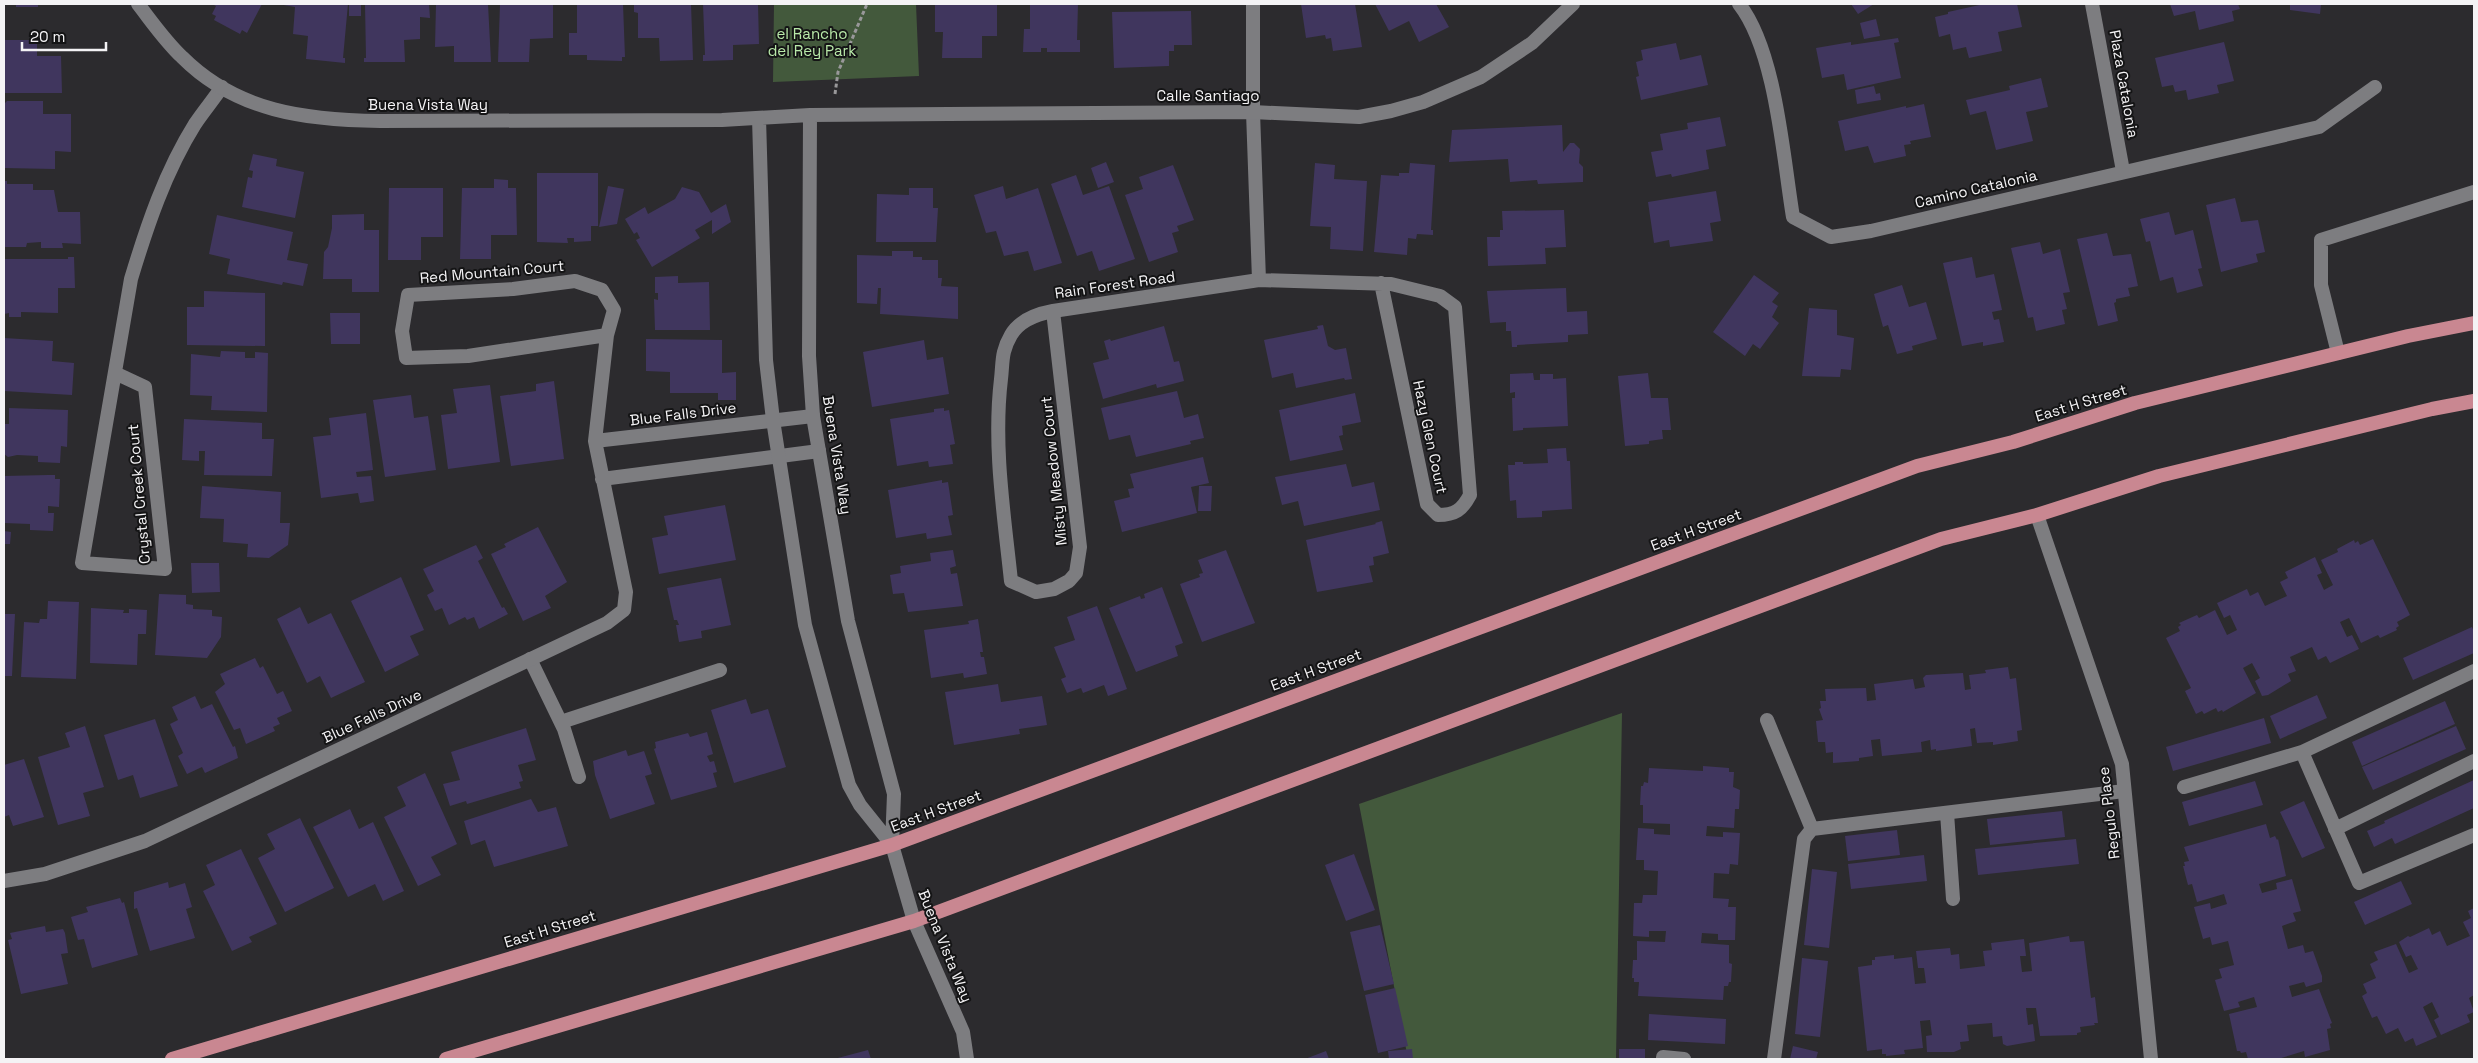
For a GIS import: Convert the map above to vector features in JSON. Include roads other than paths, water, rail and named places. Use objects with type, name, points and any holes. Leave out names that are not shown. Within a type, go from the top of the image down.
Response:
[{"type":"main road","name":"East H Street","points":[[172,1059],[892,844],[1916,466],[2012,442],[2135,403],[2408,336],[2474,324]]},
{"type":"main road","points":[[446,1059],[914,921],[1940,539],[2037,515],[2159,476],[2474,401]]},
{"type":"street","name":"Buena Vista Way","points":[[138,4],[167,42],[184,59],[222,87],[273,110],[328,120],[759,118],[810,115],[809,356],[813,416],[848,621],[894,794],[892,844],[914,921],[963,1032],[968,1059]]},
{"type":"street","points":[[1253,4],[1253,112],[1259,280]]},
{"type":"street","name":"Calle Santiago","points":[[810,115],[1253,112],[1359,117],[1423,102],[1453,90],[1507,61],[1532,43],[1574,4]]},
{"type":"street","name":"Camino Catalonia","points":[[1739,4],[1750,18],[1769,72],[1793,217],[1831,237],[1871,231],[2319,127],[2374,87]]},
{"type":"street","name":"Plaza Catalonia","points":[[2092,4],[2123,171]]},
{"type":"street","name":"Crystal Creek Court","points":[[115,372],[145,387],[165,568],[82,563],[131,279],[156,205],[171,169],[195,124],[222,87]]},
{"type":"street","name":"Buena Vista Way","points":[[759,118],[766,360],[778,457],[805,625],[849,785],[860,805],[892,844]]},
{"type":"street","points":[[2338,353],[2321,284],[2322,240],[2474,192]]},
{"type":"street","name":"Rain Forest Road","points":[[1001,361],[1011,336],[1020,325],[1041,313],[1259,280],[1381,283],[1440,296],[1455,308]]},
{"type":"street","name":"Red Mountain Court","points":[[596,440],[607,335],[614,310],[602,290],[575,281],[513,289],[408,295],[402,331],[406,358],[468,356],[607,335]]},
{"type":"street","name":"Hazy Glen Court","points":[[1381,283],[1427,504],[1438,515],[1452,515],[1463,508],[1470,495],[1455,308]]},
{"type":"street","name":"Misty Meadow Court","points":[[1001,361],[1002,375],[997,414],[1011,581],[1036,592],[1054,589],[1069,581],[1076,573],[1080,547],[1052,310]]},
{"type":"street","name":"Blue Falls Drive","points":[[4,881],[45,874],[145,841],[607,623],[624,610],[626,592],[602,479],[596,440],[813,416]]},
{"type":"street","points":[[602,479],[819,451]]},
{"type":"street","name":"Regulo Place","points":[[2037,515],[2122,764],[2151,1059]]},
{"type":"street","points":[[530,659],[561,722],[579,777]]},
{"type":"street","points":[[561,722],[720,670]]},
{"type":"street","points":[[2184,787],[2302,752],[2474,671]]},
{"type":"street","points":[[1767,720],[1812,830]]},
{"type":"street","points":[[2302,752],[2359,883],[2474,835]]},
{"type":"street","points":[[2336,829],[2474,762]]},
{"type":"street","points":[[1774,1059],[1804,839],[1812,830],[2124,791]]},
{"type":"street","points":[[1947,813],[1953,898]]},
{"type":"street","points":[[1663,1059],[1663,1057],[1684,1059]]},
{"type":"park label","name":"el Rancho del Rey Park","points":[[812,42]]}]
